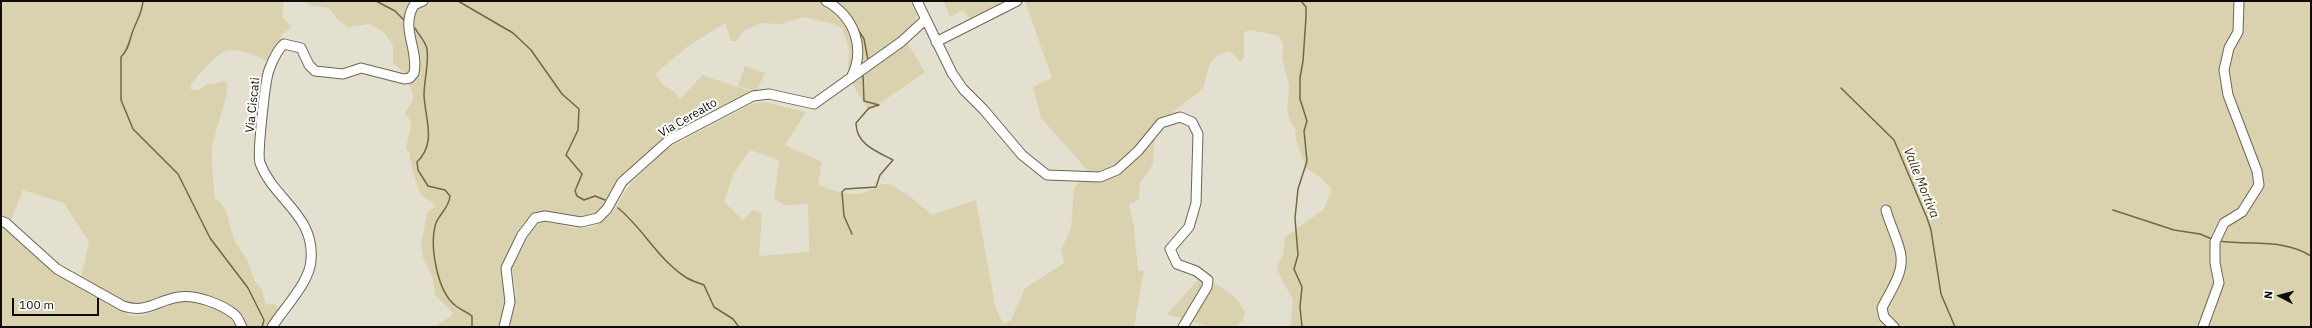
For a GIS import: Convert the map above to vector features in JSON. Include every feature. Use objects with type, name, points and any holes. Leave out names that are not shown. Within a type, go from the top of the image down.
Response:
[{"type":"street","name":"Via Ciscati","points":[[272,327],[308,276],[312,259],[308,233],[303,220],[267,176],[260,162],[269,71],[284,44],[301,48],[309,65],[315,71],[344,74],[361,68],[404,79],[410,78],[414,74],[415,60],[408,29],[408,18],[414,5],[423,1]]},
{"type":"street","points":[[826,1],[848,21],[855,32],[859,57],[857,66],[850,79]]},
{"type":"street","points":[[917,1],[924,20],[952,73],[963,89],[984,110],[1022,155],[1047,175],[1100,177],[1117,170],[1138,151],[1161,123],[1180,117],[1192,122],[1198,134],[1196,203],[1189,227],[1170,249],[1177,264],[1196,271],[1208,280],[1207,287],[1183,327]]},
{"type":"street","points":[[936,42],[1017,1]]},
{"type":"street","points":[[2203,327],[2219,284],[2215,263],[2215,242],[2224,224],[2242,212],[2259,185],[2257,171],[2228,95],[2224,70],[2229,48],[2238,32],[2239,1]]},
{"type":"street","name":"Via Cerealto","points":[[504,327],[510,302],[506,268],[522,235],[535,218],[545,216],[581,222],[598,218],[607,209],[622,182],[668,140],[753,96],[769,94],[814,104],[901,42],[924,20]]},
{"type":"street","points":[[1886,210],[1902,256],[1900,268],[1891,293],[1882,308],[1884,317],[1894,327]]},
{"type":"street","points":[[1,221],[6,223],[43,259],[57,269],[123,306],[134,310],[142,309],[179,296],[192,297],[225,309],[235,315],[242,327]]},
{"type":"shaded area","points":[[1,1],[284,1],[282,16],[291,27],[282,34],[279,48],[270,64],[261,58],[237,50],[226,51],[212,61],[191,85],[191,90],[198,90],[207,84],[227,82],[227,91],[215,135],[212,153],[215,199],[227,213],[233,237],[248,261],[255,281],[262,289],[266,305],[274,304],[277,306],[278,316],[270,327],[246,327],[241,316],[188,293],[139,307],[77,285],[131,316],[142,316],[184,300],[226,312],[236,327],[1,327],[1,226],[47,265],[76,284],[81,277],[89,242],[64,203],[23,190],[11,220],[1,215]]},
{"type":"shaded area","points":[[306,1],[910,1],[917,15],[914,25],[848,77],[849,48],[842,28],[834,24],[803,17],[781,24],[761,23],[743,31],[737,41],[731,41],[725,23],[687,47],[655,74],[663,85],[676,93],[680,100],[702,75],[755,93],[660,141],[611,194],[603,207],[592,216],[575,218],[545,212],[531,217],[524,222],[517,232],[502,267],[505,294],[503,316],[498,327],[435,327],[454,314],[435,295],[433,279],[423,258],[421,247],[427,213],[435,206],[423,196],[418,188],[410,153],[406,149],[411,126],[405,113],[412,103],[413,96],[406,74],[393,63],[393,46],[384,32],[369,24],[348,27],[339,21],[329,8],[308,5],[310,10]]},
{"type":"shaded area","points":[[1011,1],[973,23],[963,10],[950,17],[944,2]]},
{"type":"shaded area","points":[[1025,1],[2311,1],[2311,327],[1290,327],[1293,300],[1279,274],[1277,266],[1283,256],[1285,237],[1323,210],[1331,193],[1330,187],[1321,178],[1306,168],[1296,140],[1295,128],[1290,121],[1287,111],[1289,86],[1282,56],[1283,44],[1279,36],[1251,30],[1244,32],[1244,56],[1241,62],[1230,52],[1223,53],[1213,59],[1208,70],[1203,89],[1175,110],[1159,129],[1154,143],[1153,164],[1140,183],[1139,199],[1129,205],[1134,227],[1138,270],[1144,271],[1134,327],[510,327],[516,294],[512,268],[532,229],[541,223],[546,222],[574,228],[590,228],[597,225],[611,214],[631,183],[666,149],[752,104],[765,102],[806,112],[785,145],[822,162],[818,185],[843,193],[856,194],[869,191],[879,185],[886,184],[904,192],[932,215],[976,200],[995,305],[1003,324],[1011,320],[1025,288],[1064,263],[1061,249],[1071,229],[1074,188],[1088,171],[1041,118],[1033,87],[1052,78]],"holes":[[[750,150],[779,160],[774,199],[785,205],[808,204],[809,252],[759,256],[762,213],[753,210],[743,220],[724,202],[733,175]]]},
{"type":"shaded area","points":[[906,41],[925,72],[869,111],[851,82]]},
{"type":"shaded area","points":[[745,66],[765,73],[756,92],[738,86]]},
{"type":"shaded area","points":[[1199,279],[1214,283],[1227,290],[1238,301],[1245,314],[1243,320],[1236,327],[1210,327],[1167,314]]},
{"type":"waterway","points":[[143,1],[141,12],[132,32],[128,47],[121,57],[121,100],[133,129],[178,174],[210,238],[248,288],[264,320],[262,327]]},
{"type":"waterway","points":[[376,1],[395,11],[406,22]]},
{"type":"waterway","points":[[458,1],[513,33],[531,50],[562,94],[579,109],[578,130],[566,155],[582,174],[575,191],[577,196],[584,200],[595,196],[605,200]]},
{"type":"waterway","points":[[1301,1],[1306,7],[1303,61],[1300,78],[1300,99],[1307,121],[1304,131],[1307,161],[1298,189],[1295,218],[1298,255],[1294,269],[1302,287],[1300,307],[1302,327]]},
{"type":"waterway","points":[[855,25],[864,39],[868,60]]},
{"type":"waterway","points":[[415,28],[427,49],[424,95],[428,139],[427,147],[417,162],[418,170],[428,186],[445,190],[450,196],[448,204],[436,223],[434,232],[434,255],[436,268],[439,279],[449,299],[456,306],[472,316],[472,327]]},
{"type":"waterway","points":[[852,234],[844,216],[842,192],[845,189],[876,187],[880,175],[893,160],[868,146],[859,136],[856,123],[869,108],[879,105],[864,101],[863,74]]},
{"type":"waterway","name":"Valle Mortiva","points":[[1841,88],[1894,140],[1931,230],[1941,294],[1955,327]]},
{"type":"waterway","points":[[618,208],[627,216],[668,263],[689,279],[704,285],[714,307],[733,319],[739,327]]},
{"type":"waterway","name":"Valle Mortiva","points":[[2113,210],[2174,230],[2200,234],[2212,239]]},
{"type":"waterway","name":"Valle Mortiva","points":[[2219,241],[2278,245],[2300,250],[2311,256]]}]
